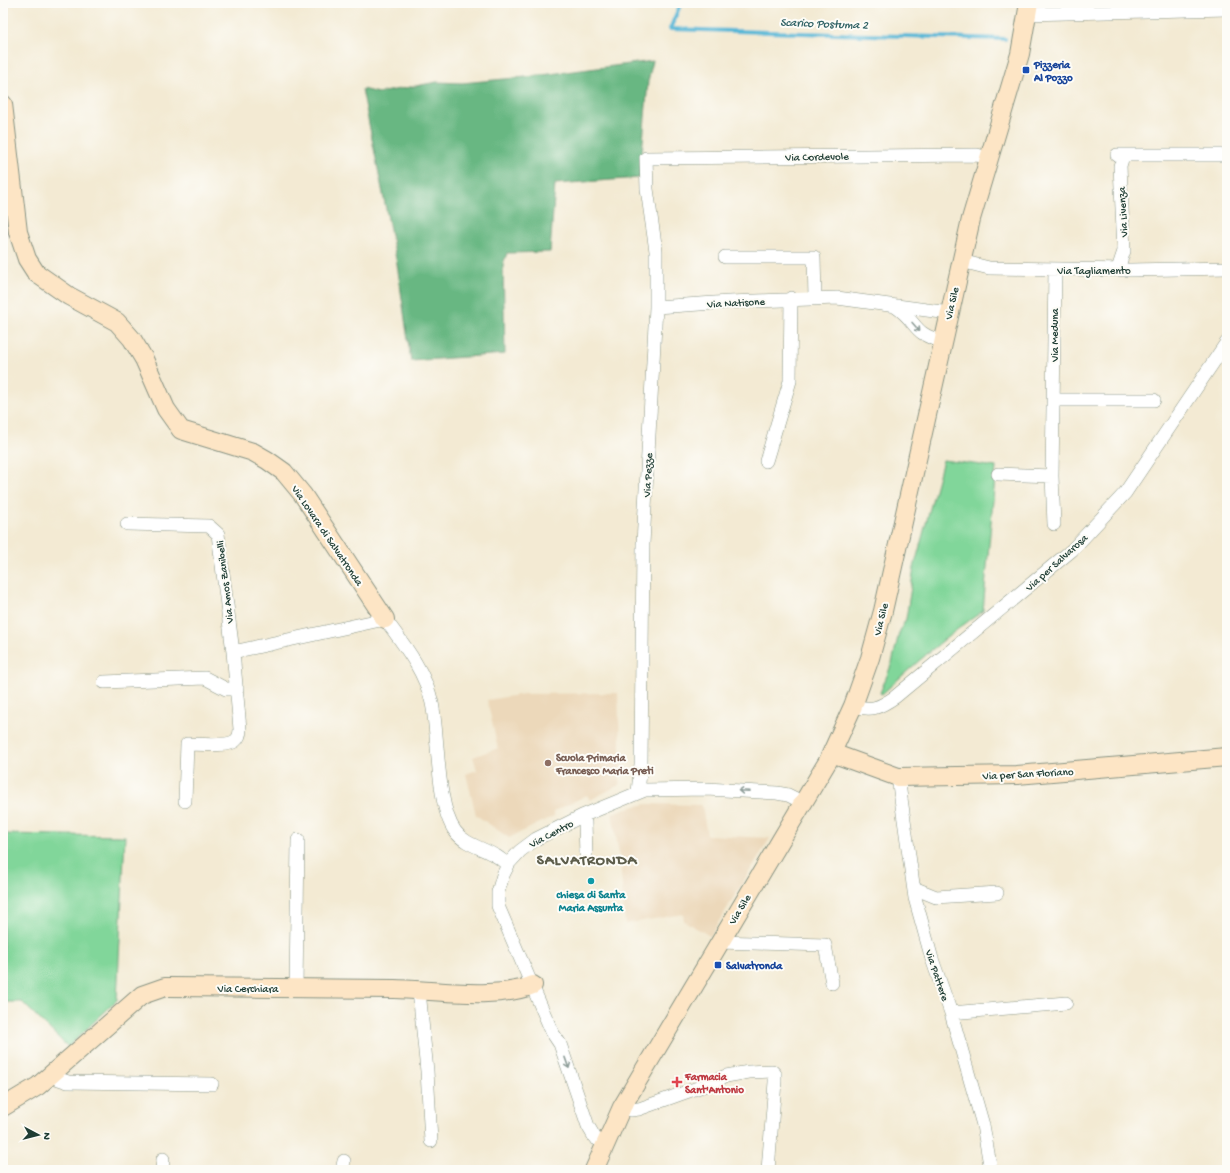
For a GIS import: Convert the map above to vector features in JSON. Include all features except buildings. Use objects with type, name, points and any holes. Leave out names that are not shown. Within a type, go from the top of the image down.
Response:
[{"type":"street","name":"Via Sile","points":[[594,1170],[622,1107],[719,942],[804,803],[832,753],[853,706],[870,658],[883,611],[961,261],[988,158],[1020,54],[1028,8],[1227,9]]},
{"type":"street","name":"Via Lovara di Salvatronda","points":[[3,104],[18,232],[27,259],[36,273],[69,296],[117,322],[132,339],[144,359],[166,409],[181,430],[253,452],[284,472],[303,495],[385,619],[413,658],[428,690],[434,714],[444,800],[452,826],[466,842],[495,855],[508,865]]},
{"type":"street","name":"Via Cordevole","points":[[646,158],[977,155],[988,158]]},
{"type":"street","name":"Via Livenza","points":[[1118,269],[1124,251],[1120,156],[1227,155]]},
{"type":"street","name":"Via Pezze","points":[[638,792],[640,764],[643,544],[656,307],[656,251],[647,189],[646,158]]},
{"type":"street","points":[[725,257],[814,256],[816,298]]},
{"type":"street","name":"Via Tagliamento","points":[[961,261],[989,268],[1055,270],[1227,268]]},
{"type":"street","name":"Via Meduna","points":[[1054,524],[1052,476],[1055,270]]},
{"type":"street","points":[[766,461],[790,381],[791,298]]},
{"type":"street","name":"Via Natisone","points":[[656,307],[791,298],[845,298],[949,313]]},
{"type":"street","points":[[895,306],[908,316],[924,335],[942,341]]},
{"type":"street","name":"Via per Salvarosa","points":[[853,706],[866,710],[881,707],[1072,550],[1125,493],[1227,342]]},
{"type":"street","points":[[1054,400],[1154,400]]},
{"type":"street","points":[[998,474],[1052,476]]},
{"type":"street","name":"Via Amos Zanibelli","points":[[127,524],[210,526],[218,534],[233,652],[240,729],[236,740],[226,744],[187,744],[185,801]]},
{"type":"street","points":[[233,652],[385,619]]},
{"type":"street","points":[[104,682],[204,678],[226,689],[237,689]]},
{"type":"street","name":"Via per San Floriano","points":[[832,753],[898,777],[1017,775],[1227,757]]},
{"type":"street","name":"Via Pattere","points":[[898,777],[914,888],[932,959],[951,1013],[985,1131],[991,1170]]},
{"type":"street","name":"Via Centro","points":[[605,1143],[595,1138],[590,1130],[560,1044],[550,1028],[533,985],[498,906],[499,886],[508,865],[523,848],[536,839],[582,816],[638,792],[650,789],[776,793],[788,795],[804,803]]},
{"type":"street","points":[[585,822],[586,854]]},
{"type":"street","points":[[296,988],[298,840]]},
{"type":"street","points":[[914,888],[936,897],[997,892]]},
{"type":"street","points":[[719,942],[825,945],[832,983]]},
{"type":"street","name":"Via Cerchiara","points":[[3,1107],[27,1094],[50,1076],[142,995],[165,987],[498,992],[533,985]]},
{"type":"street","points":[[419,990],[427,1071],[431,1141]]},
{"type":"street","points":[[951,1013],[1066,1003]]},
{"type":"street","points":[[622,1107],[636,1110],[703,1086],[726,1076],[749,1072],[772,1071],[774,1072],[775,1082],[768,1170]]},
{"type":"street","points":[[50,1076],[68,1082],[212,1084]]},
{"type":"shaded area","points":[[3,183],[11,234],[3,235]]},
{"type":"shaded area","name":"Scuola Primaria Francesco Maria Preti","points":[[618,693],[621,770],[619,785],[590,800],[587,795],[554,811],[554,816],[509,838],[476,815],[466,774],[477,770],[473,757],[498,748],[487,700],[524,694]]},
{"type":"shaded area","points":[[648,804],[702,805],[707,835],[770,838],[710,936],[684,921],[683,914],[625,924],[620,859],[612,813],[635,806]]},
{"type":"green space","points":[[653,61],[648,81],[640,178],[555,184],[550,252],[507,253],[503,264],[505,354],[411,361],[397,264],[362,89],[378,93],[437,82],[462,83],[526,77]]},
{"type":"green space","points":[[943,460],[996,467],[983,611],[944,640],[882,694],[880,693],[892,663],[899,633],[906,619],[914,568]]},
{"type":"green space","points":[[3,834],[125,836],[117,1000],[68,1047],[22,1002],[3,1002]]},
{"type":"waterway","name":"Scarico Postuma 2","points":[[681,3],[670,29],[1005,39]]},
{"type":"place","name":"Pizzeria Al Pozzo","points":[[1026,70]]},
{"type":"place","name":"Scuola Primaria Francesco Maria Preti","points":[[548,763]]},
{"type":"place","name":"chiesa di Santa Maria Assunta","points":[[591,881]]},
{"type":"place","name":"Salvatronda","points":[[718,965]]},
{"type":"place","name":"Farmacia Sant'Antonio","points":[[677,1082]]},
{"type":"district","name":"SALVATRONDA","points":[[587,859]]}]
